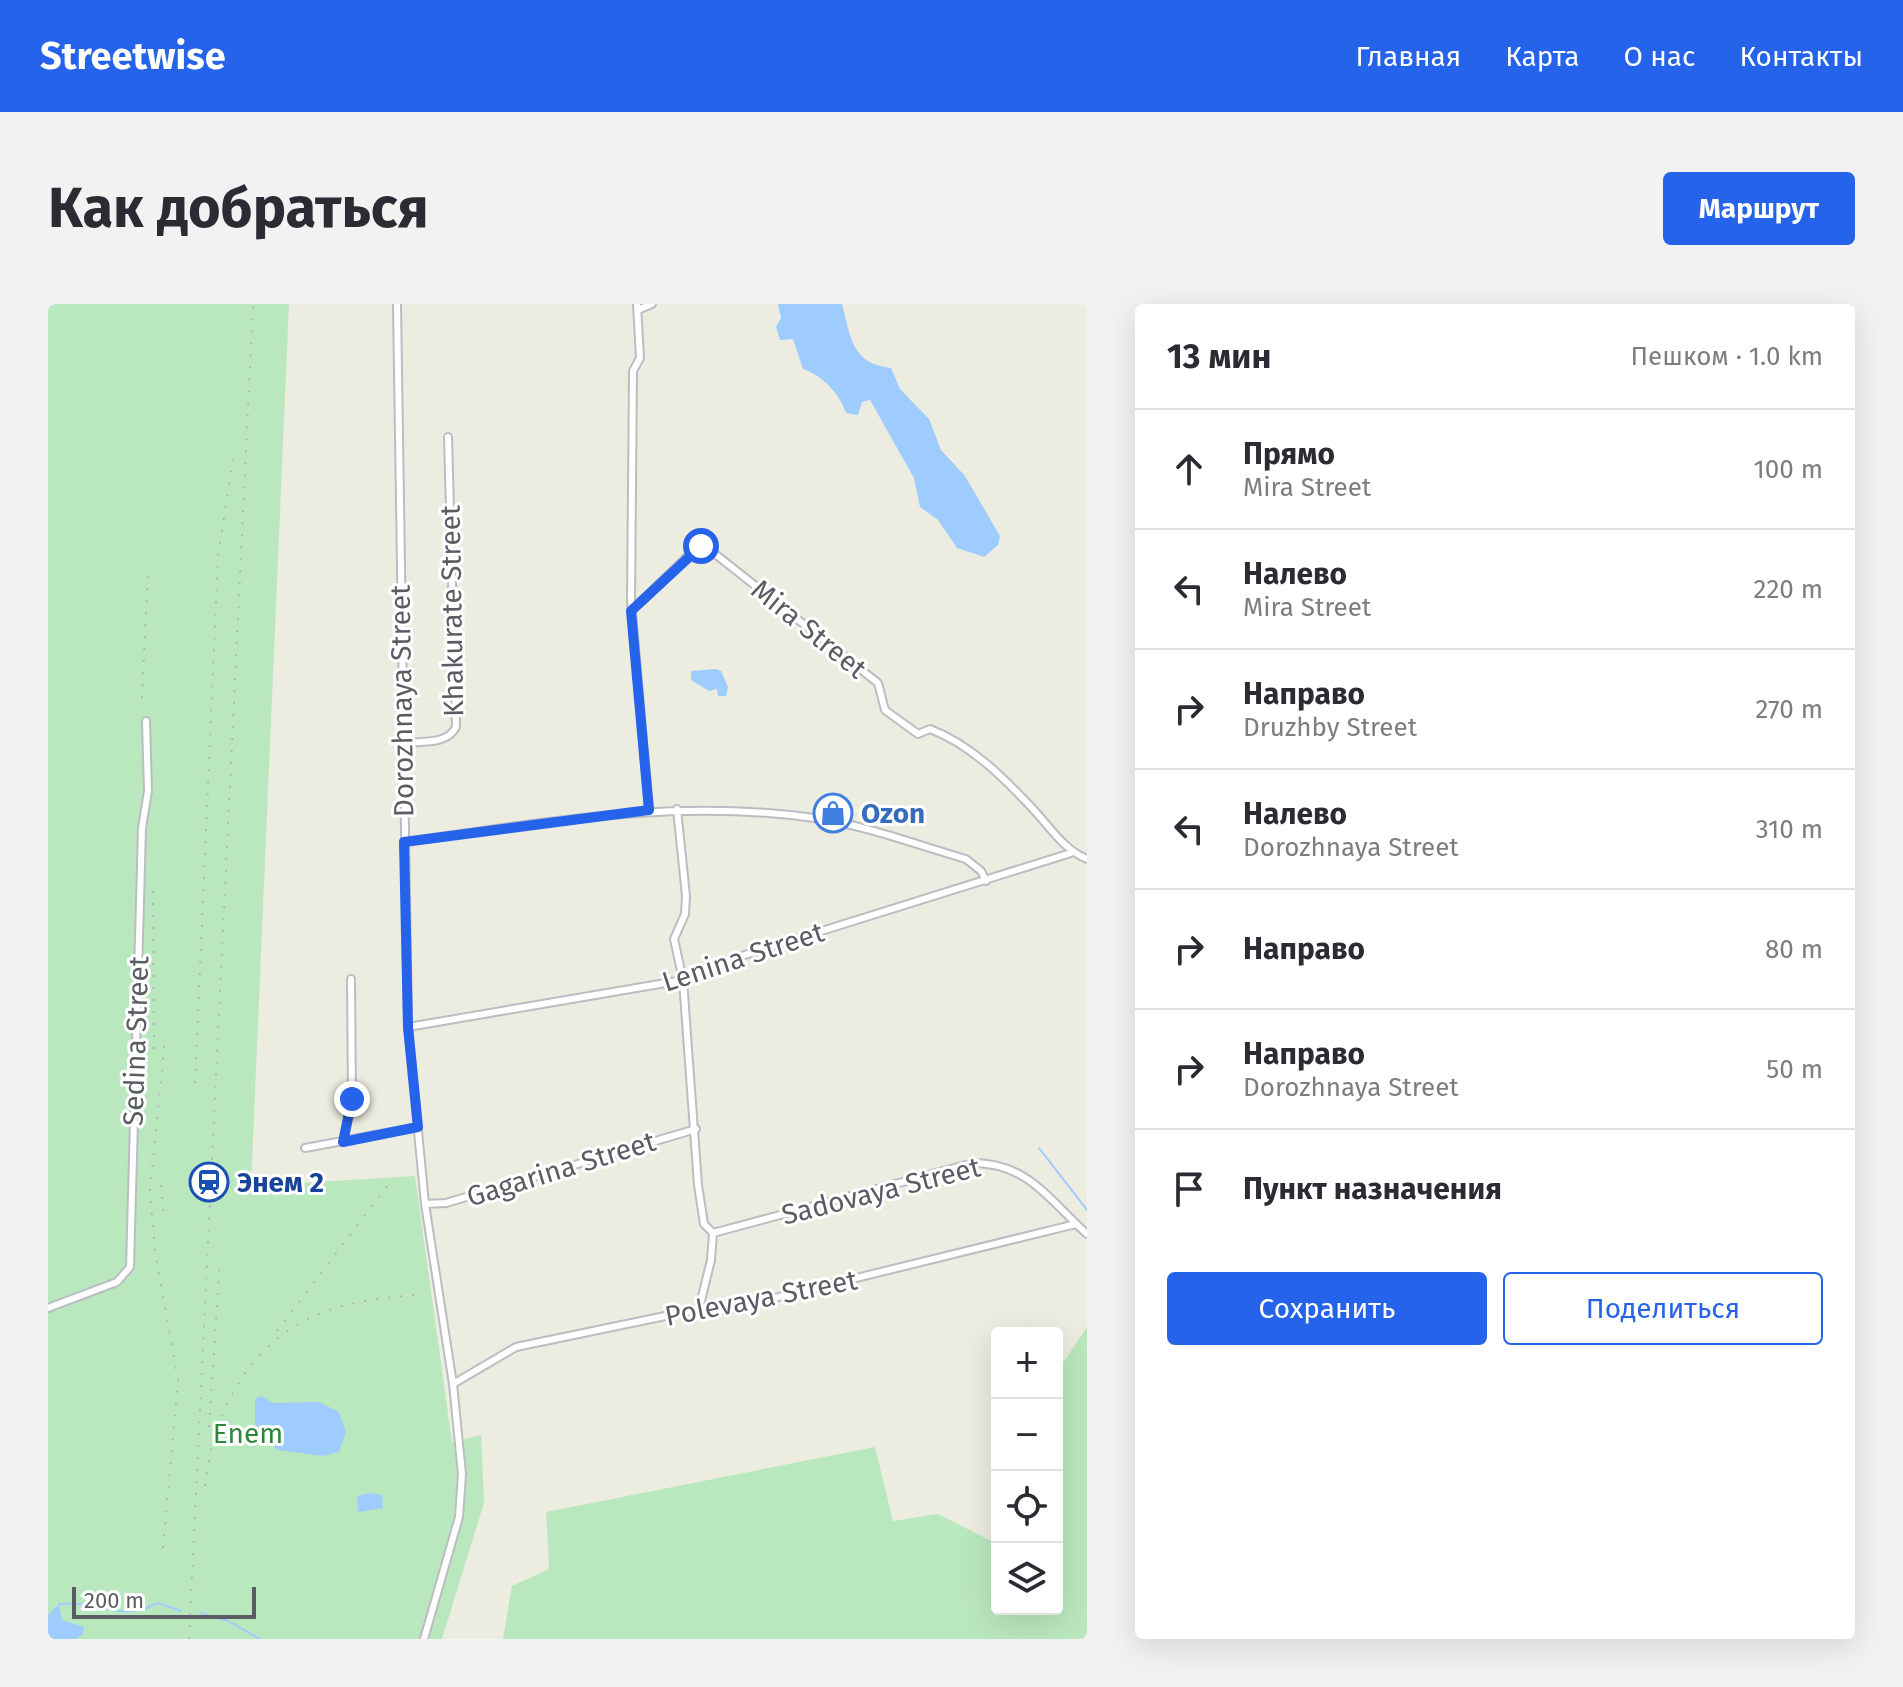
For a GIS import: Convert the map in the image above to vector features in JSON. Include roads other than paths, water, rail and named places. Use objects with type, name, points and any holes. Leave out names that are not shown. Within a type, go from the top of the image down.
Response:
[{"type":"street","name":"Dorozhnaya Street","points":[[397,304],[408,1027],[425,1204],[453,1384],[462,1499],[424,1639]]},
{"type":"street","points":[[649,810],[631,611],[633,371],[640,358],[638,307],[652,304]]},
{"type":"street","name":"Khakurate Street","points":[[404,743],[443,740],[452,735],[456,727],[448,437]]},
{"type":"street","name":"Mira Street","points":[[631,611],[694,550],[705,546],[878,683],[885,710],[918,734],[930,729],[958,739],[1027,803],[1071,853],[1087,859]]},
{"type":"street","name":"Sedina Street","points":[[48,1308],[117,1282],[130,1267],[142,828],[148,791],[146,721]]},
{"type":"street","points":[[677,809],[686,896],[685,914],[674,939],[683,980],[698,1185],[704,1224],[713,1233],[711,1260],[699,1309]]},
{"type":"street","points":[[404,842],[649,810],[814,818],[966,859],[975,864],[986,881]]},
{"type":"street","name":"Lenina Street","points":[[408,1027],[683,980],[716,964],[1071,853]]},
{"type":"street","points":[[343,1142],[352,1099],[351,979]]},
{"type":"street","points":[[305,1148],[418,1127]]},
{"type":"street","name":"Gagarina Street","points":[[425,1204],[446,1203],[696,1129]]},
{"type":"street","name":"Sadovaya Street","points":[[713,1233],[973,1163],[996,1163],[1016,1169],[1087,1234]]},
{"type":"street","name":"Polevaya Street","points":[[453,1384],[516,1347],[699,1309],[726,1310],[1076,1224]]},
{"type":"water","points":[[778,304],[842,304],[851,338],[860,355],[868,361],[891,368],[900,389],[929,419],[941,450],[965,476],[1000,536],[998,545],[984,557],[957,548],[938,520],[920,507],[914,478],[870,400],[862,402],[858,415],[846,413],[829,386],[803,369],[793,339],[780,340],[776,327],[781,318]]},
{"type":"water","points":[[691,671],[721,671],[728,687],[726,696],[718,696],[717,689],[709,691],[691,680]]},
{"type":"water","points":[[261,1396],[272,1403],[319,1402],[339,1412],[346,1432],[339,1452],[323,1456],[278,1450],[261,1435],[255,1442],[255,1399]]},
{"type":"water","points":[[370,1493],[382,1495],[383,1508],[358,1512],[357,1496]]},
{"type":"water","points":[[59,1604],[62,1620],[84,1627],[83,1634],[76,1639],[48,1639],[48,1615]]},
{"type":"waterway","points":[[1039,1148],[1087,1210]]},
{"type":"waterway","points":[[59,1604],[131,1611],[158,1603],[181,1611]]},
{"type":"waterway","points":[[201,1613],[228,1621],[260,1639]]},
{"type":"railway","points":[[189,1639],[253,304]]},
{"type":"railway","points":[[195,1083],[218,557],[233,458]]},
{"type":"railway","points":[[142,698],[148,570]]},
{"type":"railway","points":[[153,891],[154,1055]]},
{"type":"railway","points":[[163,1548],[178,1380],[155,1251],[150,1191],[165,1038]]},
{"type":"railway","points":[[277,1331],[392,1180]]},
{"type":"railway","points":[[161,1185],[164,1217]]},
{"type":"railway","points":[[209,1427],[220,1261]]},
{"type":"railway","points":[[205,1486],[218,1426],[245,1374],[264,1351],[286,1332],[312,1317],[342,1306],[422,1294]]},
{"type":"place","name":"Ozon","points":[[833,813]]},
{"type":"place","name":"Энем 2","points":[[209,1182]]},
{"type":"park label","name":"Enem","points":[[248,1433]]}]
